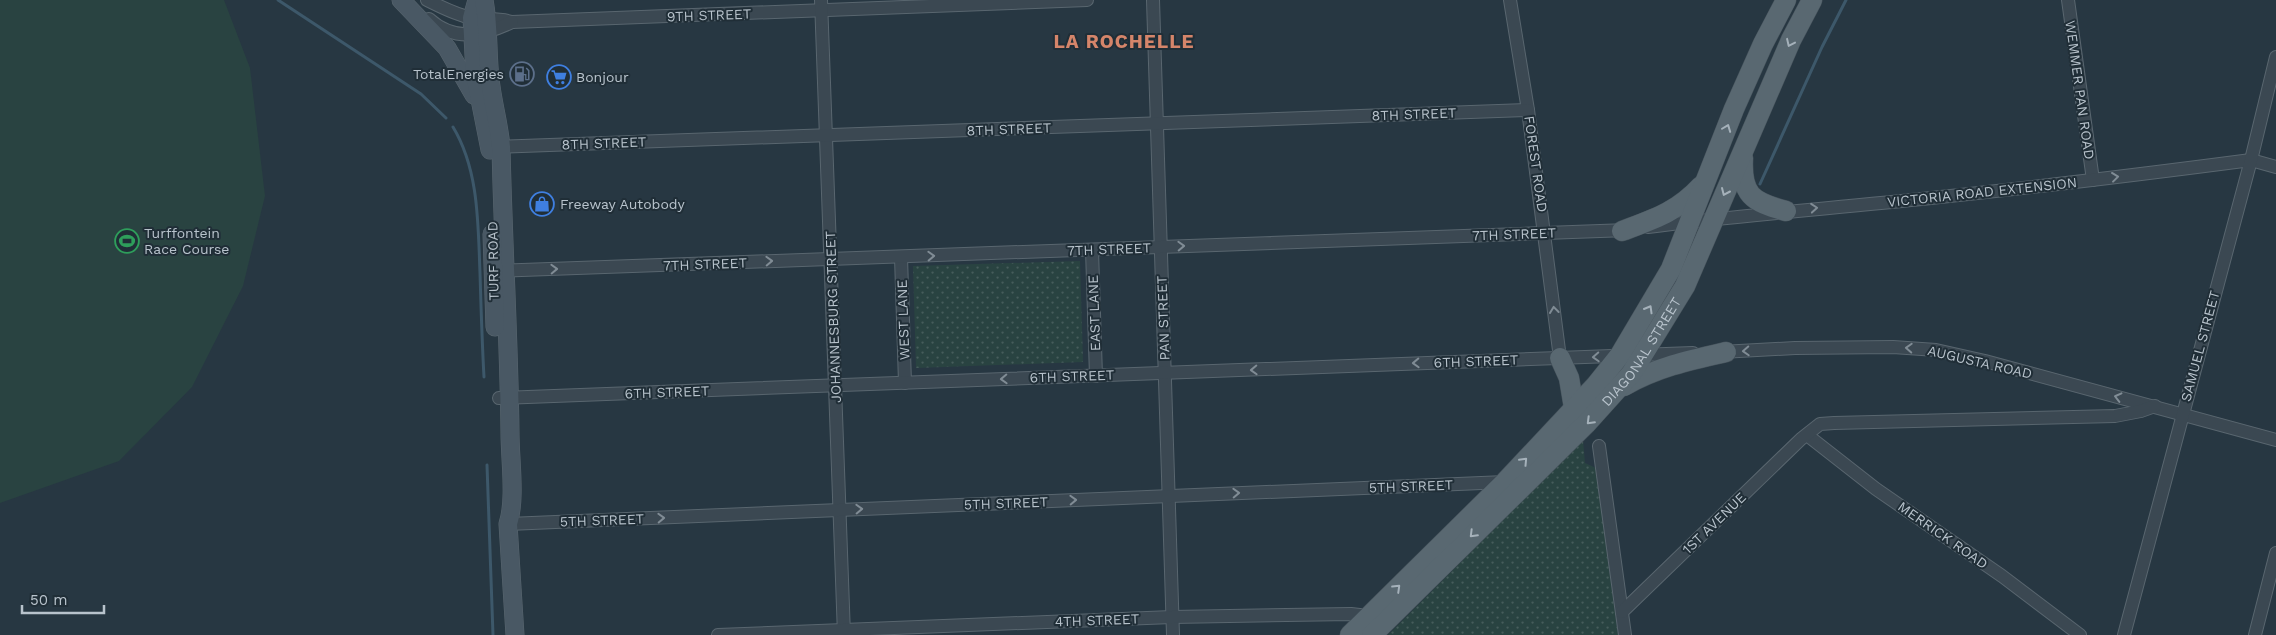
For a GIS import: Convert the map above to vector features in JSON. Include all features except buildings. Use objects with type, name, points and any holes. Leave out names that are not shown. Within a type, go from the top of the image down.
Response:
[{"type":"main road","points":[[402,0],[447,48],[479,101]]},
{"type":"main road","name":"TURF ROAD","points":[[477,0],[480,26],[499,124],[496,147],[499,271],[506,486],[510,517],[508,524],[515,635]]},
{"type":"main road","name":"TURF ROAD","points":[[484,0],[480,26],[479,101],[496,147]]},
{"type":"main road","name":"DIAGONAL STREET","points":[[1374,625],[1574,408],[1620,355],[1671,270],[1737,102],[1763,44],[1786,0]]},
{"type":"main road","name":"DIAGONAL STREET","points":[[1350,635],[1374,625],[1586,424],[1619,390],[1645,354],[1685,286],[1791,40],[1812,0]]},
{"type":"main road","points":[[1743,151],[1743,180],[1750,196],[1755,201],[1766,206],[1786,211]]},
{"type":"main road","points":[[1622,231],[1669,213],[1690,198],[1708,178]]},
{"type":"main road","points":[[1619,390],[1647,374],[1674,363],[1726,352]]},
{"type":"main road","points":[[1560,358],[1569,378],[1574,408]]},
{"type":"street","points":[[402,0],[446,32],[453,34],[480,26]]},
{"type":"street","points":[[427,0],[480,26]]},
{"type":"street","name":"9TH STREET","points":[[480,26],[512,22],[822,5],[1087,0]]},
{"type":"street","name":"PAN STREET","points":[[1153,0],[1173,635]]},
{"type":"street","name":"FOREST ROAD","points":[[1510,0],[1528,110],[1560,358]]},
{"type":"street","name":"WEMMER PAN ROAD","points":[[2068,0],[2093,180]]},
{"type":"street","name":"JOHANNESBURG STREET","points":[[822,5],[844,633]]},
{"type":"street","name":"SAMUEL STREET","points":[[2124,635],[2251,160],[2276,57]]},
{"type":"street","name":"8TH STREET","points":[[496,147],[1528,110]]},
{"type":"street","points":[[2251,160],[2276,167]]},
{"type":"street","name":"VICTORIA ROAD EXTENSION","points":[[1713,220],[2093,180],[2251,160]]},
{"type":"street","name":"7TH STREET","points":[[499,271],[1622,231],[1713,220]]},
{"type":"street","name":"EAST LANE","points":[[1092,250],[1096,376]]},
{"type":"street","name":"WEST LANE","points":[[901,257],[904,383]]},
{"type":"street","name":"AUGUSTA ROAD","points":[[1645,354],[1805,348],[1893,347],[1936,350],[2155,406],[2276,440]]},
{"type":"street","name":"6TH STREET","points":[[504,398],[1645,354]]},
{"type":"street","name":"1ST AVENUE","points":[[1622,612],[1807,434],[1820,424],[2115,416],[2155,406]]},
{"type":"street","name":"MERRICK ROAD","points":[[1807,434],[1876,489],[2002,576],[2080,635]]},
{"type":"street","points":[[1600,446],[1625,635]]},
{"type":"street","name":"5TH STREET","points":[[508,524],[1505,482]]},
{"type":"street","points":[[2255,635],[2276,553]]},
{"type":"street","name":"4TH STREET","points":[[718,635],[844,633],[1172,617],[1351,614],[1374,625]]},
{"type":"green space","name":"Turffontein Race Course","points":[[0,0],[224,0],[250,68],[265,196],[243,286],[192,387],[119,461],[0,503]]},
{"type":"green space","points":[[1080,261],[1083,362],[916,368],[913,266]]},
{"type":"green space","points":[[1583,440],[1585,463],[1596,468],[1618,635],[1388,635]]},
{"type":"waterway","points":[[278,0],[421,94],[446,118]]},
{"type":"waterway","points":[[1760,184],[1822,47],[1846,0]]},
{"type":"waterway","points":[[453,127],[468,161],[476,198],[484,377]]},
{"type":"waterway","points":[[487,465],[493,635]]},
{"type":"place","name":"TotalEnergies","points":[[522,74]]},
{"type":"place","name":"Bonjour","points":[[559,77]]},
{"type":"place","name":"Freeway Autobody","points":[[542,204]]},
{"type":"place","name":"Turffontein Race Course","points":[[127,241]]},
{"type":"district","name":"LA ROCHELLE","points":[[1124,41]]}]
